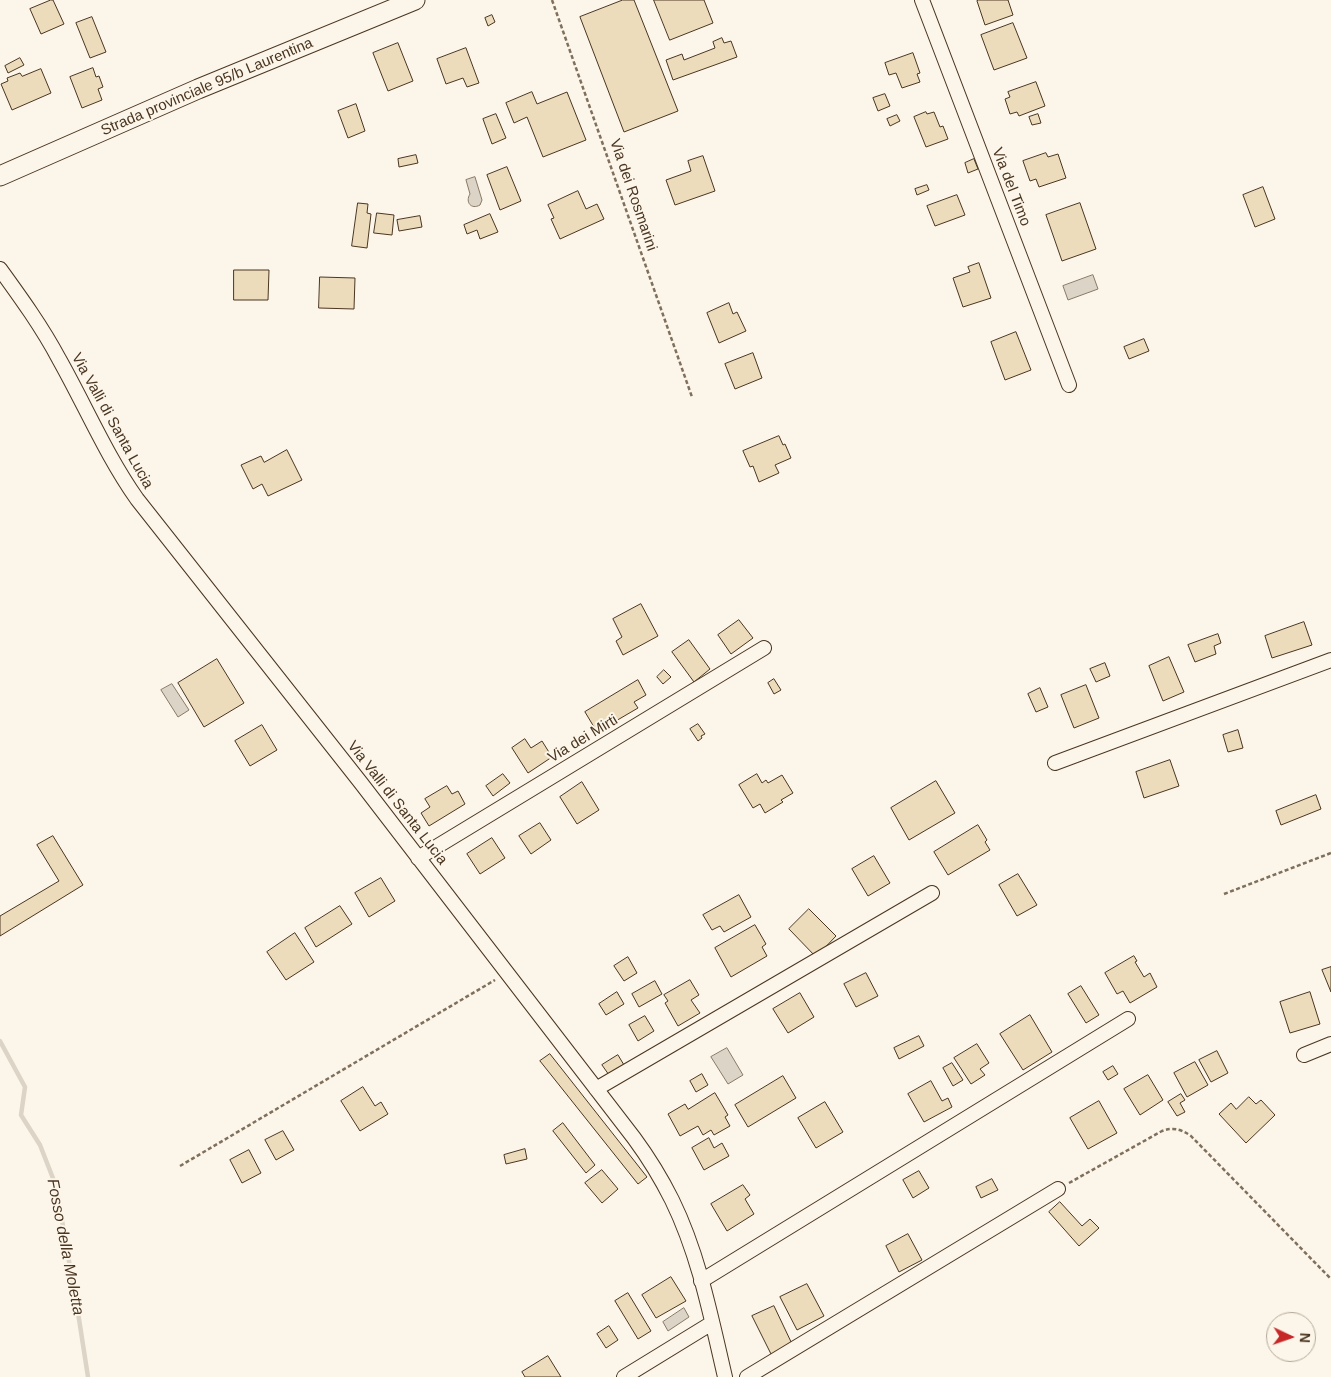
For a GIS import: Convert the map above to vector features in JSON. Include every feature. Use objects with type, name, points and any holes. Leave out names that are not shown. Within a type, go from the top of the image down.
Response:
[{"type":"main road","name":"Strada provinciale 95/b Laurentina","points":[[0,176],[198,89],[414,0]]},
{"type":"street","name":"Via del Timo","points":[[922,0],[1069,385]]},
{"type":"street","name":"Via Valli di Santa Lucia","points":[[0,269],[44,333],[114,463],[137,499],[634,1138],[664,1184],[681,1222],[701,1281],[725,1377]]},
{"type":"street","name":"Via dei Mirti","points":[[418,858],[764,648]]},
{"type":"street","points":[[1055,763],[1331,660]]},
{"type":"street","points":[[596,1089],[932,893]]},
{"type":"street","points":[[701,1281],[1128,1019]]},
{"type":"street","points":[[1304,1055],[1331,1044]]},
{"type":"street","points":[[747,1377],[1058,1190]]},
{"type":"street","points":[[624,1377],[712,1323]]},
{"type":"path","name":"Via dei Rosmarini","points":[[552,0],[692,397]]},
{"type":"path","points":[[1224,894],[1331,853]]},
{"type":"path","points":[[180,1166],[507,973]]},
{"type":"path","points":[[1058,1190],[1162,1131],[1177,1128],[1191,1136],[1331,1279]]},
{"type":"shaded area","points":[[475,177],[482,200],[480,205],[474,207],[468,200],[470,194],[466,180]]},
{"type":"shaded area","points":[[1093,275],[1098,289],[1068,300],[1063,286]]},
{"type":"shaded area","points":[[172,684],[189,710],[178,717],[161,690]]},
{"type":"shaded area","points":[[727,1048],[743,1075],[728,1084],[711,1057]]},
{"type":"shaded area","points":[[684,1308],[689,1317],[668,1331],[663,1322]]},
{"type":"building","points":[[53,0],[64,24],[41,34],[30,9]]},
{"type":"building","points":[[623,0],[634,0],[678,111],[624,132],[580,17]]},
{"type":"building","points":[[654,0],[704,0],[713,23],[670,40]]},
{"type":"building","points":[[1008,0],[1013,15],[985,25],[977,1]]},
{"type":"building","points":[[492,15],[495,22],[488,26],[485,18]]},
{"type":"building","points":[[92,17],[106,52],[90,58],[76,23]]},
{"type":"building","points":[[1013,23],[1027,58],[994,70],[981,35]]},
{"type":"building","points":[[722,38],[724,43],[731,41],[737,57],[673,80],[666,60],[682,54],[684,60],[715,48],[713,42]]},
{"type":"building","points":[[398,43],[413,81],[388,91],[373,53]]},
{"type":"building","points":[[466,48],[479,83],[467,87],[463,78],[446,84],[437,59]]},
{"type":"building","points":[[913,53],[920,73],[917,74],[920,82],[902,88],[896,73],[889,75],[885,63]]},
{"type":"building","points":[[20,58],[24,65],[8,73],[5,66]]},
{"type":"building","points":[[93,68],[96,77],[99,76],[103,87],[98,89],[102,100],[82,108],[70,77]]},
{"type":"building","points":[[41,69],[51,93],[12,110],[1,84],[8,81],[7,78],[20,73],[22,76]]},
{"type":"building","points":[[1036,82],[1045,106],[1019,116],[1017,112],[1010,114],[1005,99],[1010,97],[1008,92]]},
{"type":"building","points":[[532,92],[537,104],[567,92],[586,140],[543,157],[527,117],[514,123],[506,103]]},
{"type":"building","points":[[885,94],[890,106],[878,111],[873,98]]},
{"type":"building","points":[[356,104],[365,131],[348,138],[338,111]]},
{"type":"building","points":[[926,112],[927,114],[934,112],[940,127],[943,126],[948,139],[926,147],[914,117]]},
{"type":"building","points":[[496,114],[506,138],[492,144],[483,119]]},
{"type":"building","points":[[1038,114],[1041,123],[1032,125],[1029,117]]},
{"type":"building","points":[[897,115],[900,121],[890,126],[887,119]]},
{"type":"building","points":[[1046,153],[1048,157],[1058,154],[1066,178],[1039,187],[1036,179],[1030,181],[1023,161]]},
{"type":"building","points":[[416,155],[418,163],[399,167],[398,159]]},
{"type":"building","points":[[703,156],[715,191],[675,205],[666,180],[691,171],[688,161]]},
{"type":"building","points":[[974,159],[978,169],[968,173],[965,163]]},
{"type":"building","points":[[507,167],[521,201],[500,210],[487,175]]},
{"type":"building","points":[[927,185],[929,190],[917,195],[915,189]]},
{"type":"building","points":[[1263,187],[1275,219],[1255,227],[1243,195]]},
{"type":"building","points":[[578,191],[586,209],[597,204],[604,219],[560,239],[551,219],[554,218],[548,205]]},
{"type":"building","points":[[957,195],[965,215],[935,226],[927,206]]},
{"type":"building","points":[[358,203],[368,204],[367,213],[371,214],[367,248],[352,246]]},
{"type":"building","points":[[1080,203],[1096,249],[1062,261],[1046,215]]},
{"type":"building","points":[[377,213],[394,215],[392,235],[374,233]]},
{"type":"building","points":[[490,214],[498,232],[480,239],[477,230],[467,234],[464,225]]},
{"type":"building","points":[[420,216],[422,227],[399,231],[397,220]]},
{"type":"building","points":[[979,263],[991,298],[963,307],[953,278],[970,272],[968,267]]},
{"type":"building","points":[[234,270],[269,270],[268,300],[234,300]]},
{"type":"building","points":[[320,277],[355,278],[354,309],[319,308]]},
{"type":"building","points":[[729,303],[733,314],[737,312],[746,331],[719,343],[707,313]]},
{"type":"building","points":[[1016,332],[1031,370],[1005,380],[991,342]]},
{"type":"building","points":[[1144,339],[1149,351],[1129,359],[1124,347]]},
{"type":"building","points":[[753,353],[762,378],[735,389],[725,364]]},
{"type":"building","points":[[779,436],[791,458],[775,465],[779,473],[759,482],[753,466],[750,467],[743,451]]},
{"type":"building","points":[[287,450],[302,480],[268,496],[262,484],[253,489],[241,465],[261,456],[264,462]]},
{"type":"building","points":[[641,604],[658,636],[623,655],[616,641],[622,637],[613,619]]},
{"type":"building","points":[[739,620],[753,638],[731,654],[718,635]]},
{"type":"building","points":[[1304,622],[1312,645],[1272,658],[1265,636]]},
{"type":"building","points":[[1218,634],[1221,643],[1214,646],[1216,654],[1195,662],[1188,645]]},
{"type":"building","points":[[689,640],[710,669],[694,682],[672,652]]},
{"type":"building","points":[[1169,657],[1184,692],[1163,701],[1149,666]]},
{"type":"building","points":[[217,659],[244,703],[204,727],[178,683]]},
{"type":"building","points":[[1105,663],[1110,676],[1096,682],[1090,669]]},
{"type":"building","points":[[664,670],[671,677],[663,684],[657,677]]},
{"type":"building","points":[[774,679],[781,690],[774,694],[768,683]]},
{"type":"building","points":[[638,680],[646,695],[634,702],[638,708],[597,732],[585,712]]},
{"type":"building","points":[[1086,685],[1099,718],[1074,728],[1061,695]]},
{"type":"building","points":[[1040,688],[1048,707],[1036,712],[1028,694]]},
{"type":"building","points":[[698,724],[705,734],[698,741],[690,729]]},
{"type":"building","points":[[262,725],[277,750],[250,766],[235,741]]},
{"type":"building","points":[[1238,730],[1243,748],[1228,752],[1223,735]]},
{"type":"building","points":[[525,739],[531,748],[542,741],[552,757],[528,773],[512,748]]},
{"type":"building","points":[[1170,760],[1179,786],[1144,798],[1136,772]]},
{"type":"building","points":[[503,774],[510,783],[493,796],[486,786]]},
{"type":"building","points":[[757,774],[762,783],[766,780],[768,783],[782,775],[793,793],[781,800],[783,802],[765,813],[760,804],[753,808],[739,785]]},
{"type":"building","points":[[936,781],[955,813],[909,840],[891,808]]},
{"type":"building","points":[[582,782],[599,810],[577,824],[560,797]]},
{"type":"building","points":[[447,786],[452,794],[458,791],[465,804],[429,826],[421,813],[430,807],[425,799]]},
{"type":"building","points":[[1316,795],[1321,809],[1281,825],[1276,811]]},
{"type":"building","points":[[540,823],[551,840],[531,854],[519,836]]},
{"type":"building","points":[[978,825],[987,840],[985,842],[990,850],[948,875],[934,852]]},
{"type":"building","points":[[53,836],[83,885],[0,936],[0,916],[59,881],[37,845]]},
{"type":"building","points":[[492,838],[505,858],[480,874],[467,854]]},
{"type":"building","points":[[874,856],[890,883],[868,896],[852,869]]},
{"type":"building","points":[[1018,874],[1037,905],[1017,916],[999,885]]},
{"type":"building","points":[[381,878],[395,901],[369,917],[355,893]]},
{"type":"building","points":[[739,895],[751,917],[724,932],[720,926],[712,930],[703,915]]},
{"type":"building","points":[[340,906],[352,924],[316,947],[305,928]]},
{"type":"building","points":[[809,909],[836,936],[816,957],[789,929]]},
{"type":"building","points":[[755,925],[766,944],[762,947],[767,956],[731,977],[715,948]]},
{"type":"building","points":[[295,933],[314,962],[286,980],[267,952]]},
{"type":"building","points":[[1134,956],[1137,961],[1135,962],[1144,977],[1150,973],[1157,987],[1130,1003],[1123,991],[1117,994],[1105,973]]},
{"type":"building","points":[[628,957],[637,973],[624,981],[614,966]]},
{"type":"building","points":[[1331,967],[1331,992],[1322,970]]},
{"type":"building","points":[[866,973],[878,996],[856,1007],[844,984]]},
{"type":"building","points":[[690,980],[699,995],[691,1000],[700,1013],[678,1026],[665,1003],[668,1001],[664,995]]},
{"type":"building","points":[[655,981],[662,994],[639,1007],[632,994]]},
{"type":"building","points":[[1081,986],[1099,1015],[1086,1023],[1068,994]]},
{"type":"building","points":[[617,992],[624,1004],[606,1015],[599,1004]]},
{"type":"building","points":[[1310,992],[1320,1024],[1290,1033],[1280,1002]]},
{"type":"building","points":[[800,993],[814,1017],[788,1033],[773,1009]]},
{"type":"building","points":[[1030,1015],[1052,1052],[1023,1070],[1000,1034]]},
{"type":"building","points":[[645,1016],[654,1031],[638,1041],[629,1025]]},
{"type":"building","points":[[919,1036],[924,1046],[899,1059],[894,1048]]},
{"type":"building","points":[[977,1044],[989,1063],[980,1069],[985,1075],[971,1084],[954,1058]]},
{"type":"building","points":[[1217,1051],[1228,1073],[1211,1082],[1199,1060]]},
{"type":"building","points":[[550,1054],[647,1177],[638,1184],[540,1061]]},
{"type":"building","points":[[618,1055],[624,1065],[609,1075],[602,1065]]},
{"type":"building","points":[[1195,1062],[1208,1085],[1187,1097],[1174,1073]]},
{"type":"building","points":[[952,1063],[963,1080],[953,1086],[943,1068]]},
{"type":"building","points":[[1113,1066],[1118,1074],[1108,1080],[1103,1072]]},
{"type":"building","points":[[702,1074],[708,1085],[696,1092],[690,1081]]},
{"type":"building","points":[[1148,1075],[1163,1100],[1140,1115],[1124,1089]]},
{"type":"building","points":[[783,1076],[796,1098],[748,1127],[735,1105]]},
{"type":"building","points":[[931,1081],[942,1101],[948,1098],[952,1107],[924,1122],[908,1094]]},
{"type":"building","points":[[363,1087],[375,1106],[381,1102],[388,1114],[360,1131],[341,1101]]},
{"type":"building","points":[[715,1093],[728,1115],[725,1117],[730,1126],[714,1135],[711,1130],[703,1135],[698,1126],[680,1136],[668,1114],[685,1104],[688,1109]]},
{"type":"building","points":[[1181,1094],[1185,1100],[1180,1103],[1185,1112],[1177,1116],[1168,1102]]},
{"type":"building","points":[[1249,1097],[1256,1104],[1261,1100],[1275,1115],[1246,1143],[1219,1114],[1231,1103],[1236,1109]]},
{"type":"building","points":[[1099,1101],[1117,1133],[1088,1149],[1070,1118]]},
{"type":"building","points":[[825,1102],[843,1132],[816,1148],[798,1118]]},
{"type":"building","points":[[563,1123],[595,1165],[586,1173],[553,1131]]},
{"type":"building","points":[[283,1131],[294,1150],[276,1160],[265,1140]]},
{"type":"building","points":[[709,1138],[714,1148],[722,1143],[729,1156],[704,1170],[692,1148]]},
{"type":"building","points":[[525,1149],[527,1159],[506,1164],[504,1155]]},
{"type":"building","points":[[249,1150],[261,1173],[242,1183],[230,1160]]},
{"type":"building","points":[[602,1170],[618,1189],[602,1203],[585,1183]]},
{"type":"building","points":[[919,1171],[929,1188],[913,1198],[903,1180]]},
{"type":"building","points":[[992,1179],[998,1190],[981,1198],[976,1187]]},
{"type":"building","points":[[743,1185],[750,1195],[745,1199],[754,1214],[727,1231],[711,1204]]},
{"type":"building","points":[[1060,1202],[1082,1226],[1090,1219],[1099,1228],[1079,1246],[1049,1212]]},
{"type":"building","points":[[908,1234],[922,1260],[899,1272],[886,1246]]},
{"type":"building","points":[[671,1277],[686,1301],[656,1318],[642,1295]]},
{"type":"building","points":[[807,1284],[824,1316],[797,1330],[780,1297]]},
{"type":"building","points":[[628,1293],[651,1331],[638,1339],[615,1301]]},
{"type":"building","points":[[774,1306],[793,1346],[772,1356],[752,1316]]},
{"type":"building","points":[[609,1326],[618,1340],[606,1348],[597,1334]]},
{"type":"building","points":[[548,1356],[561,1377],[525,1377],[522,1372]]},
{"type":"waterway","name":"Fosso della Moletta","points":[[0,1041],[25,1087],[21,1115],[40,1145],[56,1186],[88,1377]]}]
